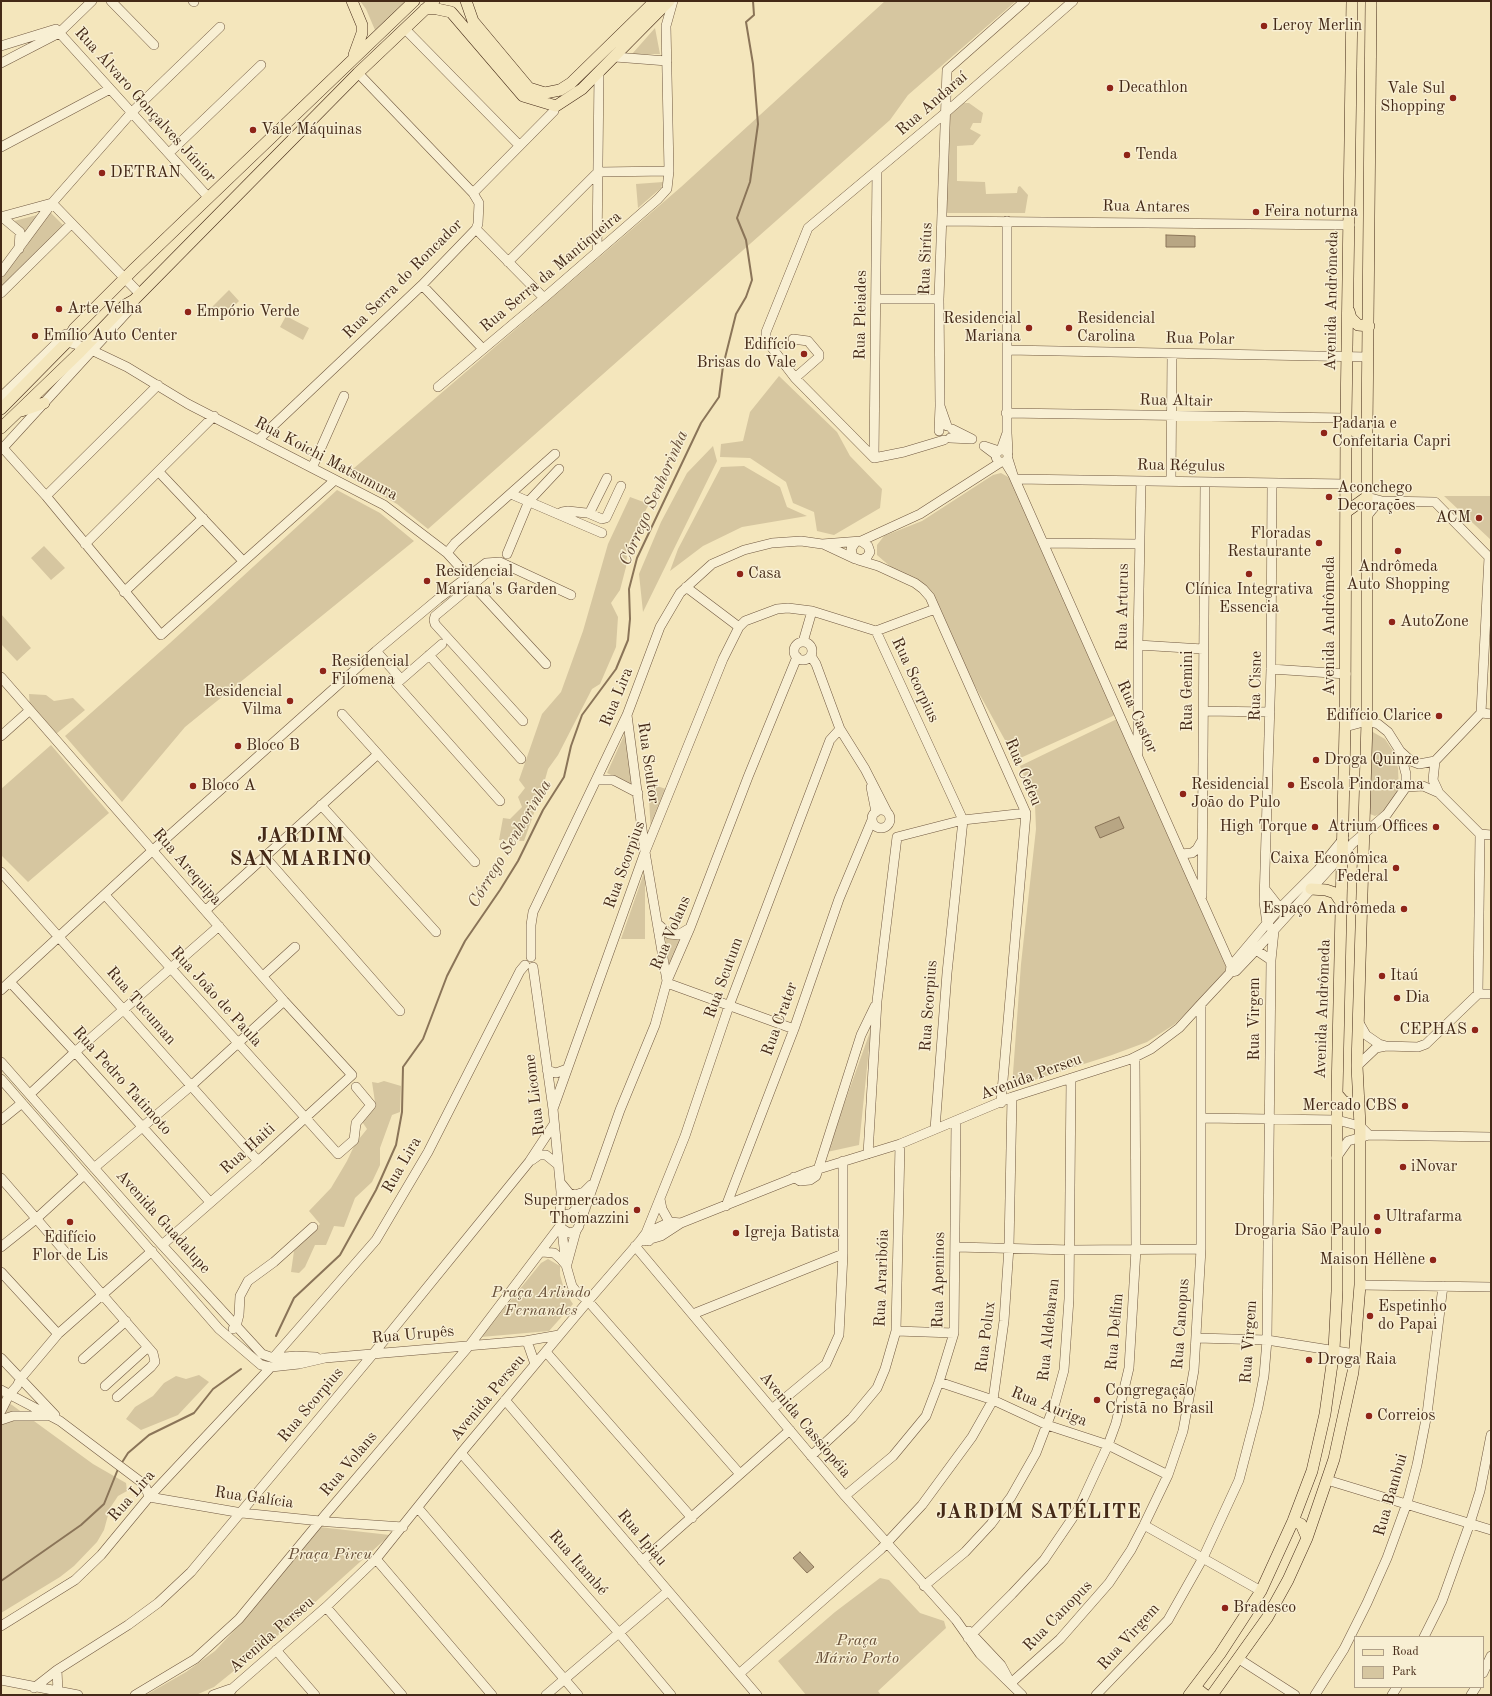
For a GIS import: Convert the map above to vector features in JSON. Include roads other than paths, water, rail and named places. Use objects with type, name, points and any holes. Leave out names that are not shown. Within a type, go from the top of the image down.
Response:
[{"type":"main road","points":[[352,1],[362,25],[361,38],[352,58]]},
{"type":"main road","points":[[1,409],[64,339],[125,278],[352,58],[414,1]]},
{"type":"main road","points":[[1,428],[91,349],[125,305],[137,297],[358,73],[434,1]]},
{"type":"main road","points":[[466,1],[473,21],[529,88],[545,93],[560,90],[571,83],[654,1]]},
{"type":"main road","points":[[425,9],[451,7],[524,96],[556,106],[576,93],[599,72],[669,1]]},
{"type":"main road","name":"Avenida Andrômeda","points":[[1192,1691],[1220,1654],[1261,1591],[1293,1521],[1312,1471],[1325,1414],[1334,1350],[1337,1291],[1337,1094],[1342,855],[1344,838],[1346,674],[1346,421],[1352,1]]},
{"type":"main road","points":[[1212,1695],[1239,1659],[1270,1612],[1288,1580],[1307,1538],[1334,1459],[1353,1372],[1355,1354],[1360,1286],[1364,1136],[1360,1126],[1357,1066],[1367,721],[1367,432],[1371,1]]},
{"type":"main road","points":[[1348,310],[1351,318],[1358,325],[1369,326]]},
{"type":"main road","points":[[17,413],[44,403]]},
{"type":"main road","points":[[1346,421],[1356,432],[1367,432]]},
{"type":"main road","points":[[1346,512],[1367,497]]},
{"type":"main road","points":[[1311,889],[1326,890],[1335,893],[1342,904]]},
{"type":"main road","points":[[1337,1094],[1348,1104],[1358,1101]]},
{"type":"main road","points":[[1293,1521],[1301,1524],[1307,1538]]},
{"type":"main road","points":[[1192,1691],[1205,1695]]},
{"type":"street","points":[[1,63],[59,33],[92,1]]},
{"type":"street","points":[[111,1],[154,45]]},
{"type":"street","name":"Rua Serra da Mantiqueira","points":[[438,387],[544,298],[658,199],[667,189],[669,171],[666,26],[673,1]]},
{"type":"street","name":"Rua Siríus","points":[[945,433],[940,406],[939,299],[946,70],[1025,1]]},
{"type":"street","name":"Rua Andaraí","points":[[795,378],[766,340],[766,332],[808,228],[944,114],[1073,1]]},
{"type":"street","points":[[1,272],[19,250],[52,203],[132,112],[220,27]]},
{"type":"street","points":[[1,46],[56,29],[59,33]]},
{"type":"street","points":[[405,29],[519,145]]},
{"type":"street","name":"Rua Álvaro Gonçalves Júnior","points":[[59,33],[208,197]]},
{"type":"street","points":[[615,57],[667,60]]},
{"type":"street","points":[[169,153],[261,65]]},
{"type":"street","points":[[597,252],[599,72]]},
{"type":"street","points":[[358,73],[474,194],[519,145],[554,111]]},
{"type":"street","points":[[1,147],[110,89]]},
{"type":"street","points":[[508,262],[598,172],[669,171]]},
{"type":"street","name":"Rua Pleiades","points":[[874,458],[877,171]]},
{"type":"street","name":"Rua Serra do Roncador","points":[[258,440],[422,285],[476,229],[479,203],[474,194]]},
{"type":"street","points":[[2,217],[52,203]]},
{"type":"street","points":[[52,203],[125,278],[137,297]]},
{"type":"street","points":[[2,217],[20,232],[19,250]]},
{"type":"street","name":"Rua Antares","points":[[942,221],[1350,224]]},
{"type":"street","points":[[863,546],[864,559],[856,559],[851,552],[851,547],[863,546],[884,530],[920,514],[988,470],[1002,456],[1006,433],[1008,350],[1007,221]]},
{"type":"street","points":[[1,293],[71,224]]},
{"type":"street","points":[[476,229],[544,298]]},
{"type":"street","points":[[422,285],[483,349]]},
{"type":"street","points":[[876,299],[939,299]]},
{"type":"street","points":[[1,396],[64,339]]},
{"type":"street","name":"Rua Koichi Matsumura","points":[[64,339],[91,349],[258,440],[384,505],[447,553],[546,664]]},
{"type":"street","points":[[794,339],[808,341],[819,354],[819,357],[795,378],[874,458],[904,452],[930,443],[945,433],[972,439],[1002,456]]},
{"type":"street","points":[[91,349],[2,449],[46,496],[161,635],[335,480]]},
{"type":"street","name":"Rua Polar","points":[[1008,350],[1368,357]]},
{"type":"street","points":[[1171,481],[1172,354]]},
{"type":"street","points":[[46,496],[158,385]]},
{"type":"street","points":[[312,468],[344,396]]},
{"type":"street","name":"Rua Altair","points":[[1006,413],[1346,421]]},
{"type":"street","points":[[85,544],[214,416]]},
{"type":"street","points":[[447,553],[455,543],[555,454]]},
{"type":"street","name":"Rua Castor","points":[[1002,456],[1014,477],[1044,543],[1232,970]]},
{"type":"street","points":[[507,554],[528,501],[559,469]]},
{"type":"street","points":[[159,472],[243,561]]},
{"type":"street","name":"Rua Régulus","points":[[1014,477],[1141,481],[1346,484]]},
{"type":"street","points":[[588,513],[592,509],[607,478]]},
{"type":"street","name":"Rua Arturus","points":[[1138,758],[1139,544],[1141,481]]},
{"type":"street","name":"Rua Gemini","points":[[1202,899],[1201,842],[1204,711],[1203,649],[1205,482]]},
{"type":"street","name":"Rua Cisne","points":[[1267,924],[1264,902],[1271,669],[1272,483]]},
{"type":"street","points":[[561,515],[562,512],[568,511],[588,513],[602,519],[606,518],[620,486]]},
{"type":"street","points":[[511,494],[602,533]]},
{"type":"street","points":[[1345,727],[1367,721],[1378,724],[1388,732],[1400,751],[1411,761],[1419,764],[1435,760],[1481,713],[1490,557],[1435,502],[1382,501],[1367,497]]},
{"type":"street","points":[[1367,516],[1376,505],[1382,501]]},
{"type":"street","points":[[124,592],[203,518]]},
{"type":"street","name":"Rua Lira","points":[[1,1626],[75,1580],[101,1555],[149,1497],[272,1362],[376,1240],[428,1152],[520,970],[530,963],[531,925],[533,912],[627,715],[660,627],[680,593],[712,564],[744,550],[772,543],[801,541],[822,544]]},
{"type":"street","points":[[1044,543],[1139,544]]},
{"type":"street","points":[[822,544],[863,546]]},
{"type":"street","name":"Rua Cefeu","points":[[822,544],[856,559],[878,566],[914,583],[923,589],[930,597],[934,609],[1026,813],[1001,1103]]},
{"type":"street","name":"Rua Cefeu","points":[[863,546],[878,566]]},
{"type":"street","points":[[523,721],[435,624],[435,616],[471,581],[486,563],[500,562],[571,595]]},
{"type":"street","points":[[1,990],[153,850],[376,651],[438,599],[471,581]]},
{"type":"street","points":[[686,587],[739,627]]},
{"type":"street","name":"Rua Scorpius","points":[[552,1109],[645,852],[723,659],[739,627],[745,621],[777,609],[788,608],[812,611],[876,631],[963,820],[947,973],[935,1129]]},
{"type":"street","points":[[876,631],[934,609]]},
{"type":"street","points":[[811,656],[804,660],[796,657],[794,652],[796,646],[803,642],[812,611]]},
{"type":"street","points":[[803,642],[810,646],[812,651],[811,656],[816,664],[840,729],[865,769],[890,816],[890,822],[897,837],[877,1001],[868,1154]]},
{"type":"street","points":[[442,644],[396,684],[500,802]]},
{"type":"street","points":[[1138,645],[1203,649]]},
{"type":"street","points":[[376,651],[401,679]]},
{"type":"street","points":[[429,655],[521,759]]},
{"type":"street","name":"Rua Volans","points":[[135,1695],[195,1659],[210,1647],[239,1619],[469,1346],[542,1252],[565,1228],[580,1223],[588,1195],[594,1183],[620,1110],[655,1025],[667,982],[690,928],[796,657]]},
{"type":"street","points":[[1271,669],[1346,674]]},
{"type":"street","name":"Rua Arequipa","points":[[1,677],[284,1001],[352,1075]]},
{"type":"street","points":[[1,736],[30,710]]},
{"type":"street","points":[[1204,711],[1270,712]]},
{"type":"street","points":[[1481,713],[1491,714]]},
{"type":"street","points":[[342,714],[475,862]]},
{"type":"street","name":"Rua Scultor","points":[[627,715],[645,852],[667,982]]},
{"type":"street","name":"Rua Scutum","points":[[643,1240],[685,1136],[729,1006],[830,740],[840,729]]},
{"type":"street","points":[[1400,751],[1406,774],[1406,787],[1423,786],[1439,793]]},
{"type":"street","points":[[206,910],[378,754]]},
{"type":"street","points":[[1435,760],[1433,780],[1439,793],[1480,834],[1491,835]]},
{"type":"street","points":[[865,769],[877,821],[897,837]]},
{"type":"street","points":[[597,780],[613,780],[638,793]]},
{"type":"street","name":"Avenida Perseu","points":[[1232,970],[1256,950],[1342,855],[1390,810],[1406,787]]},
{"type":"street","points":[[321,805],[436,932]]},
{"type":"street","points":[[877,821],[882,810],[887,812]]},
{"type":"street","points":[[897,837],[963,820],[1026,813]]},
{"type":"street","name":"Rua Crater","points":[[726,1206],[794,1029],[839,899],[864,842],[877,821],[885,827],[890,822]]},
{"type":"street","points":[[1478,994],[1480,834]]},
{"type":"street","name":"Avenida Perseu","points":[[213,1695],[227,1692],[326,1607],[376,1559],[504,1400],[588,1301],[643,1240],[675,1225],[726,1206],[794,1177],[800,1181],[810,1180],[816,1176],[817,1169],[900,1144],[1012,1098],[1135,1057],[1179,1028],[1232,970],[1279,909],[1318,870],[1344,838]]},
{"type":"street","points":[[1181,854],[1192,853],[1197,850],[1201,842]]},
{"type":"street","points":[[264,857],[400,1011]]},
{"type":"street","name":"Rua Tucuman","points":[[1,872],[60,936],[258,1161]]},
{"type":"street","points":[[1265,889],[1279,909],[1287,916]]},
{"type":"street","name":"Rua João de Paula","points":[[105,895],[336,1153],[339,1154],[354,1140],[356,1124],[372,1105],[356,1087]]},
{"type":"street","points":[[1267,924],[1274,931],[1271,960]]},
{"type":"street","points":[[658,925],[669,934],[678,935],[690,928]]},
{"type":"street","points":[[30,1094],[75,1052],[125,1010],[219,926]]},
{"type":"street","points":[[263,976],[295,948]]},
{"type":"street","name":"Rua Virgem","points":[[1096,1695],[1168,1620],[1203,1558],[1239,1480],[1258,1407],[1264,1376],[1267,1340],[1271,960],[1256,950]]},
{"type":"street","name":"Rua Licome","points":[[530,963],[547,1070],[565,1228]]},
{"type":"street","name":"Rua Pedro Tatimoto","points":[[10,982],[143,1126],[210,1202]]},
{"type":"street","points":[[667,982],[794,1029]]},
{"type":"street","points":[[1357,1066],[1376,1048],[1386,1046],[1418,1047],[1426,1044],[1478,994],[1491,994]]},
{"type":"street","points":[[94,1168],[192,1085],[284,1001]]},
{"type":"street","points":[[817,1169],[861,1035],[877,1001]]},
{"type":"street","name":"Rua Canopus","points":[[1010,1682],[1060,1639],[1089,1608],[1109,1583],[1131,1550],[1144,1525],[1168,1475],[1183,1431],[1190,1399],[1197,1338],[1201,1249],[1201,1004]]},
{"type":"street","points":[[1358,1021],[1371,1040],[1386,1046]]},
{"type":"street","name":"Rua Delfim","points":[[970,1636],[1044,1560],[1078,1510],[1108,1445],[1116,1423],[1129,1368],[1136,1249],[1135,1057]]},
{"type":"street","name":"Avenida Guadalupe","points":[[1,1062],[162,1245],[262,1354],[272,1362]]},
{"type":"street","points":[[547,1070],[556,1073],[567,1069]]},
{"type":"street","name":"Rua Haiti","points":[[162,1245],[258,1161],[352,1075]]},
{"type":"street","name":"Rua Aldebaran","points":[[924,1586],[965,1552],[999,1514],[1028,1470],[1047,1425],[1064,1370],[1071,1250],[1071,1078]]},
{"type":"street","name":"Avenida Guadalupe","points":[[1,1079],[152,1251],[218,1329],[261,1365],[272,1362]]},
{"type":"street","name":"Rua Polux","points":[[739,1674],[886,1544],[922,1505],[947,1472],[972,1437],[993,1400],[1004,1321],[1009,1247],[1012,1098]]},
{"type":"street","points":[[1,1120],[22,1103]]},
{"type":"street","points":[[1202,1118],[1337,1120],[1360,1126]]},
{"type":"street","name":"Rua Apeninos","points":[[845,1496],[876,1472],[911,1436],[926,1416],[939,1382],[954,1333],[956,1121]]},
{"type":"street","name":"Rua Scorpius","points":[[34,1688],[57,1670],[128,1625],[158,1603],[191,1572],[242,1513],[529,1162],[554,1124]]},
{"type":"street","points":[[1336,1158],[1348,1142],[1364,1136],[1491,1137]]},
{"type":"street","name":"Rua Araribóia","points":[[811,1456],[852,1418],[877,1388],[886,1369],[896,1331],[900,1144]]},
{"type":"street","points":[[529,1162],[539,1155],[546,1155],[557,1164]]},
{"type":"street","points":[[772,1409],[826,1364],[839,1335],[843,1254],[843,1161]]},
{"type":"street","points":[[1,1247],[36,1219],[84,1175]]},
{"type":"street","points":[[1,1178],[154,1353],[154,1362],[151,1367],[117,1398]]},
{"type":"street","points":[[560,1182],[569,1193],[575,1195],[584,1192],[594,1183]]},
{"type":"street","points":[[561,1192],[571,1213],[577,1216],[580,1223]]},
{"type":"street","points":[[566,1265],[564,1215],[571,1213],[588,1195]]},
{"type":"street","points":[[660,1198],[662,1209],[675,1225]]},
{"type":"street","points":[[218,1329],[229,1332],[236,1326],[239,1315],[240,1296],[248,1281],[274,1262],[313,1227]]},
{"type":"street","points":[[565,1228],[563,1242],[566,1265],[572,1286],[588,1301],[740,1474]]},
{"type":"street","name":"Avenida Cassiopéia","points":[[643,1240],[693,1314],[886,1544],[970,1636],[1001,1665],[1010,1682],[1020,1694]]},
{"type":"street","points":[[542,1252],[563,1242]]},
{"type":"street","points":[[956,1247],[1009,1247],[1071,1250],[1201,1249]]},
{"type":"street","points":[[5,1392],[17,1386],[21,1378],[58,1334],[152,1251]]},
{"type":"street","points":[[542,1252],[554,1254],[562,1259],[566,1265]]},
{"type":"street","points":[[693,1314],[843,1254]]},
{"type":"street","points":[[1,1272],[58,1334]]},
{"type":"street","points":[[1360,1286],[1491,1287]]},
{"type":"street","name":"Rua Bambui","points":[[1315,1695],[1344,1649],[1367,1603],[1387,1558],[1407,1503],[1417,1465],[1427,1414],[1443,1286]]},
{"type":"street","points":[[83,1359],[126,1321]]},
{"type":"street","points":[[896,1331],[954,1333]]},
{"type":"street","name":"Rua Urupês","points":[[272,1362],[296,1356],[326,1358],[525,1341],[559,1335]]},
{"type":"street","points":[[1197,1338],[1267,1340],[1355,1354]]},
{"type":"street","points":[[525,1341],[528,1344],[535,1364]]},
{"type":"street","points":[[105,1386],[148,1347]]},
{"type":"street","points":[[546,1352],[692,1518]]},
{"type":"street","points":[[1,1358],[21,1378],[56,1419]]},
{"type":"street","name":"Rua Auriga","points":[[939,1382],[993,1400],[1047,1425],[1108,1445],[1168,1475]]},
{"type":"street","points":[[1,1411],[5,1392]]},
{"type":"street","points":[[5,1392],[56,1419],[141,1482],[146,1488],[149,1497]]},
{"type":"street","name":"Rua Ipiau","points":[[504,1400],[667,1592],[757,1695]]},
{"type":"street","points":[[1,1420],[13,1416],[56,1419]]},
{"type":"street","points":[[642,1561],[790,1430]]},
{"type":"street","points":[[1424,1636],[1442,1601],[1470,1523],[1480,1491],[1491,1435]]},
{"type":"street","name":"Rua Itambé","points":[[461,1453],[619,1633],[671,1695]]},
{"type":"street","points":[[1326,1480],[1407,1503],[1491,1530]]},
{"type":"street","name":"Rua Galícia","points":[[149,1497],[242,1513],[320,1521],[403,1527]]},
{"type":"street","points":[[418,1508],[578,1695]]},
{"type":"street","points":[[1144,1525],[1261,1591]]},
{"type":"street","points":[[376,1559],[492,1695]]},
{"type":"street","points":[[546,1695],[667,1592]]},
{"type":"street","points":[[326,1607],[402,1695]]},
{"type":"street","points":[[276,1650],[315,1695]]},
{"type":"street","points":[[1239,1659],[1295,1695]]},
{"type":"street","points":[[1484,1671],[1490,1661]]},
{"type":"street","points":[[57,1670],[58,1692]]},
{"type":"street","points":[[1,1680],[34,1688],[78,1695]]},
{"type":"waterway","name":"Córrego Senhorinha","points":[[276,1336],[294,1298],[340,1255],[376,1190],[396,1145],[402,1112],[403,1067],[423,1039],[447,976],[465,941],[518,861],[543,810],[564,777],[571,746],[582,715],[616,669],[628,640],[630,619],[629,589],[637,558],[701,423],[719,397],[723,366],[736,314],[746,297],[752,280],[746,240],[737,218],[750,182],[758,124],[753,64],[746,22],[754,15],[753,1]]},
{"type":"waterway","name":"Córrego Senhorinha","points":[[121,1464],[128,1453],[149,1435],[194,1413],[213,1389],[241,1369]]},
{"type":"waterway","name":"Córrego Senhorinha","points":[[1,1581],[81,1525],[104,1504],[118,1469]]},
{"type":"place","name":"Leroy Merlin","points":[[1264,26]]},
{"type":"place","name":"Decathlon","points":[[1110,88]]},
{"type":"place","name":"Vale Sul Shopping","points":[[1453,98]]},
{"type":"place","name":"Vale Máquinas","points":[[253,130]]},
{"type":"place","name":"Tenda","points":[[1127,155]]},
{"type":"place","name":"DETRAN","points":[[102,173]]},
{"type":"place","name":"Feira noturna","points":[[1256,212]]},
{"type":"place","name":"Arte Velha","points":[[59,309]]},
{"type":"place","name":"Empório Verde","points":[[188,312]]},
{"type":"place","name":"Residencial Mariana","points":[[1029,328]]},
{"type":"place","name":"Residencial Carolina","points":[[1069,328]]},
{"type":"place","name":"Emílio Auto Center","points":[[35,336]]},
{"type":"place","name":"Edifício Brisas do Vale","points":[[804,354]]},
{"type":"place","name":"Padaria e Confeitaria Capri","points":[[1324,433]]},
{"type":"place","name":"Aconchego Decorações","points":[[1329,497]]},
{"type":"place","name":"ACM","points":[[1479,518]]},
{"type":"place","name":"Floradas Restaurante","points":[[1319,543]]},
{"type":"place","name":"Andrômeda Auto Shopping","points":[[1398,551]]},
{"type":"place","name":"Casa","points":[[740,574]]},
{"type":"place","name":"Clínica Integrativa Essencia","points":[[1249,574]]},
{"type":"place","name":"Residencial Mariana's Garden","points":[[427,581]]},
{"type":"place","name":"AutoZone","points":[[1392,622]]},
{"type":"place","name":"Residencial Filomena","points":[[323,671]]},
{"type":"place","name":"Residencial Vilma","points":[[290,701]]},
{"type":"place","name":"Edifício Clarice","points":[[1439,716]]},
{"type":"place","name":"Bloco B","points":[[238,746]]},
{"type":"place","name":"Droga Quinze","points":[[1316,760]]},
{"type":"place","name":"Escola Pindorama","points":[[1291,785]]},
{"type":"place","name":"Bloco A","points":[[193,786]]},
{"type":"place","name":"Residencial João do Pulo","points":[[1183,794]]},
{"type":"place","name":"High Torque","points":[[1315,827]]},
{"type":"place","name":"Atrium Offices","points":[[1436,827]]},
{"type":"place","name":"Caixa Econômica Federal","points":[[1396,868]]},
{"type":"place","name":"Espaço Andrômeda","points":[[1404,909]]},
{"type":"place","name":"Itaú","points":[[1382,976]]},
{"type":"place","name":"Dia","points":[[1397,998]]},
{"type":"place","name":"CEPHAS","points":[[1475,1030]]},
{"type":"place","name":"Mercado CBS","points":[[1405,1106]]},
{"type":"place","name":"iNovar","points":[[1403,1167]]},
{"type":"place","name":"Supermercados Thomazzini","points":[[637,1210]]},
{"type":"place","name":"Ultrafarma","points":[[1377,1217]]},
{"type":"place","name":"Edifício Flor de Lis","points":[[70,1222]]},
{"type":"place","name":"Drogaria São Paulo","points":[[1378,1231]]},
{"type":"place","name":"Igreja Batista","points":[[736,1233]]},
{"type":"place","name":"Maison Héllène","points":[[1433,1260]]},
{"type":"place","name":"Espetinho do Papai","points":[[1370,1316]]},
{"type":"place","name":"Droga Raia","points":[[1309,1360]]},
{"type":"place","name":"Congregação Cristã no Brasil","points":[[1097,1400]]},
{"type":"place","name":"Correios","points":[[1369,1416]]},
{"type":"place","name":"Bradesco","points":[[1225,1608]]},
{"type":"district","name":"JARDIM SAN MARINO","points":[[301,848]]},
{"type":"district","name":"JARDIM SATÉLITE","points":[[1039,1513]]},
{"type":"park label","name":"Praça Arlindo Fernandes","points":[[541,1302]]},
{"type":"park label","name":"Praça Pireu","points":[[330,1555]]},
{"type":"park label","name":"Praça Mário Porto","points":[[857,1650]]}]
